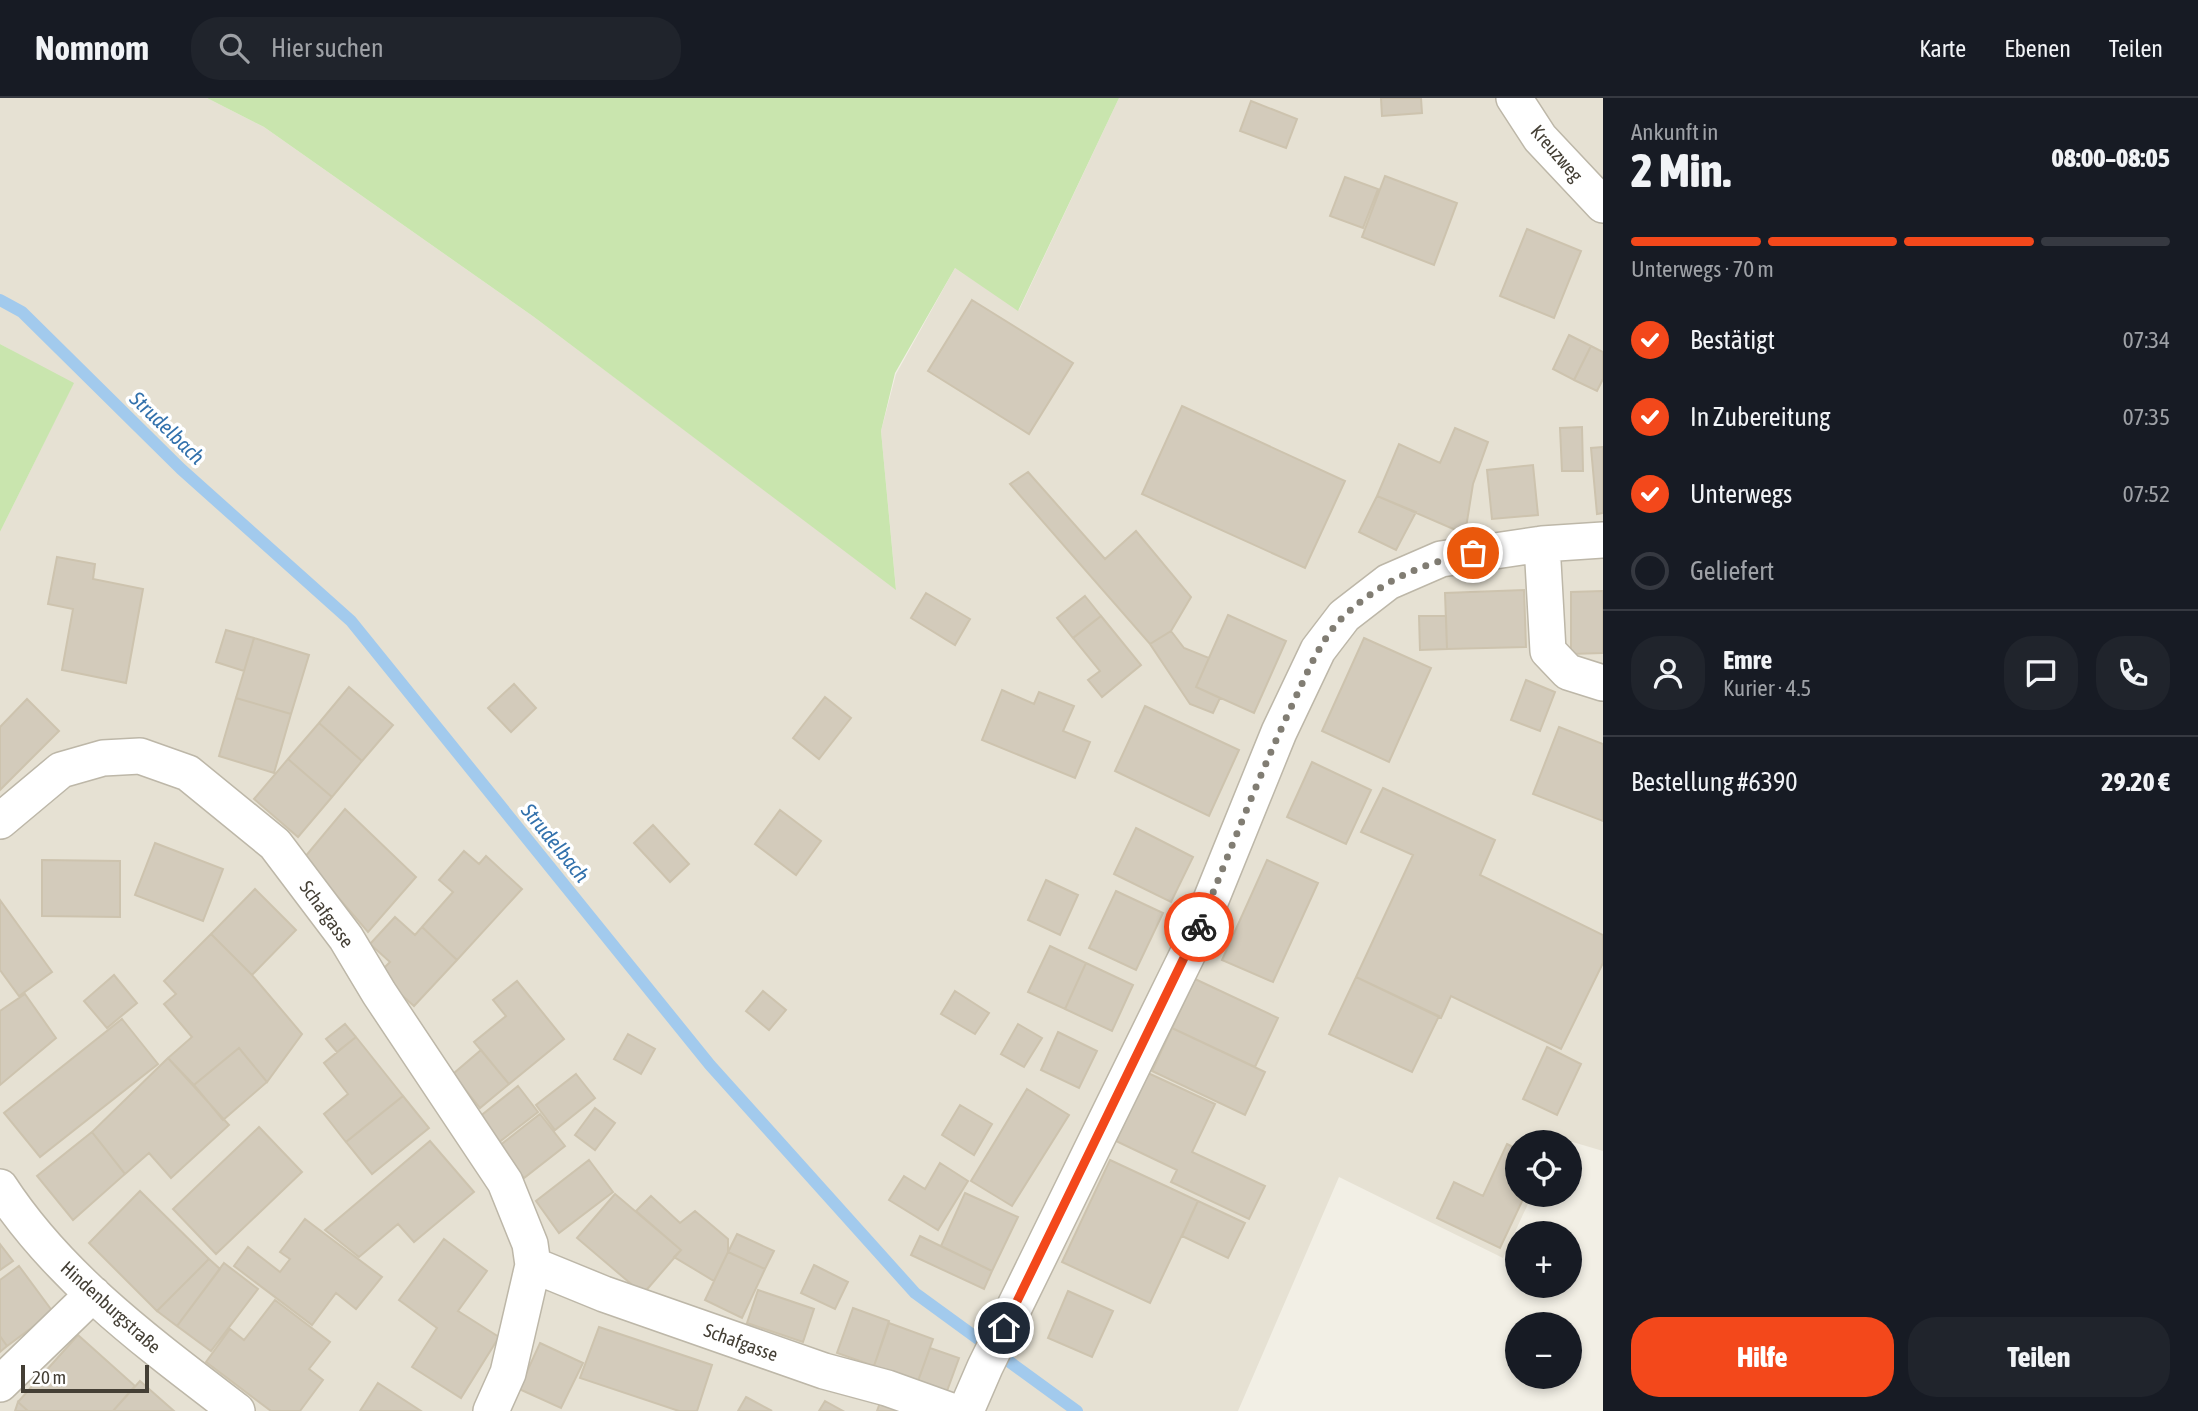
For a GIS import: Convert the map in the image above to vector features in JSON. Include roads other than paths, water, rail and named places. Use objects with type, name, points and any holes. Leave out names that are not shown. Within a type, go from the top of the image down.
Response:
[{"type":"street","name":"Kreuzweg","points":[[1514,98],[1540,138],[1603,205]]},
{"type":"street","points":[[966,1411],[1013,1309],[1195,939],[1279,732],[1318,650],[1344,616],[1388,582],[1441,559],[1542,544],[1603,540]]},
{"type":"street","points":[[1542,544],[1548,651],[1567,672],[1603,683]]},
{"type":"street","name":"Schafgasse","points":[[0,821],[61,770],[103,758],[140,756],[188,773],[275,844],[346,938],[379,993],[505,1182],[530,1244],[533,1265],[508,1373],[491,1411]]},
{"type":"street","name":"Hindenburgstraße","points":[[0,1187],[51,1253],[93,1294],[237,1411]]},
{"type":"street","name":"Schafgasse","points":[[533,1265],[604,1294],[824,1371],[887,1388],[951,1411]]},
{"type":"street","points":[[0,1384],[93,1294]]},
{"type":"waterway","name":"Strudelbach","points":[[0,300],[22,312],[181,469],[351,621],[710,1065],[915,1293],[1077,1411]]}]
